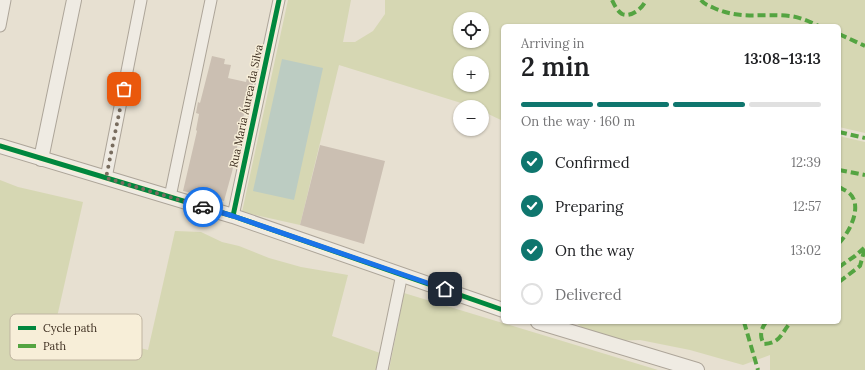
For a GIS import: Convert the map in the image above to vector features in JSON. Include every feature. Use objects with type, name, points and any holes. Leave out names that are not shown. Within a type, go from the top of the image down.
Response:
[{"type":"street","points":[[0,26],[5,0]]},
{"type":"street","points":[[41,158],[74,0]]},
{"type":"street","points":[[106,178],[141,0]]},
{"type":"street","points":[[170,197],[211,0]]},
{"type":"street","name":"Rua Maria Áurea da Silva","points":[[233,216],[279,0]]},
{"type":"street","points":[[0,146],[233,216],[501,309]]},
{"type":"street","points":[[382,370],[402,274]]},
{"type":"street","points":[[545,324],[697,370]]},
{"type":"green space","points":[[288,0],[351,0],[343,42],[355,42],[373,31],[385,14],[385,0],[865,0],[865,133],[841,127],[841,24],[501,24],[501,120],[489,114],[489,100],[453,100],[339,65],[300,225],[242,212]]},
{"type":"green space","points":[[841,136],[865,142],[865,370],[770,370],[770,355],[743,365],[690,350],[640,340],[611,341],[596,338],[578,324],[841,324]]},
{"type":"green space","points":[[0,180],[18,187],[83,202],[58,314],[10,314],[10,360],[142,360],[142,348],[148,350],[175,231],[201,232],[222,242],[239,246],[269,258],[301,267],[348,275],[332,336],[380,353],[377,370],[0,370]]},
{"type":"green space","points":[[404,293],[501,322],[501,324],[506,324],[658,370],[389,370]]},
{"type":"shaded area","points":[[282,59],[323,68],[294,200],[253,191]]},
{"type":"building","points":[[212,56],[225,59],[224,64],[231,65],[228,78],[246,82],[247,78],[254,80],[251,95],[248,94],[232,172],[224,201],[183,191],[197,131],[199,114],[196,113],[198,102],[200,103]]},
{"type":"building","points":[[320,145],[385,161],[364,244],[300,225]]},
{"type":"marked path","points":[[612,0],[619,11],[625,15],[636,12],[646,0]]},
{"type":"marked path","points":[[701,0],[705,4],[733,14],[790,16],[814,24]]},
{"type":"marked path","points":[[841,35],[865,46]]},
{"type":"marked path","points":[[841,132],[865,138]]},
{"type":"marked path","points":[[841,170],[865,175]]},
{"type":"marked path","points":[[841,188],[853,197],[855,203],[854,218],[841,240]]},
{"type":"marked path","points":[[841,266],[864,248]]},
{"type":"marked path","points":[[841,280],[860,266],[865,248]]},
{"type":"marked path","points":[[745,324],[758,370]]},
{"type":"marked path","points":[[765,324],[761,333],[764,344],[777,340],[790,324]]},
{"type":"cycle path","points":[[233,216],[279,0]]},
{"type":"cycle path","points":[[0,146],[233,216],[501,309]]},
{"type":"way so far","points":[[124,89],[106,178],[203,207]]},
{"type":"route","points":[[203,207],[445,289]]}]
